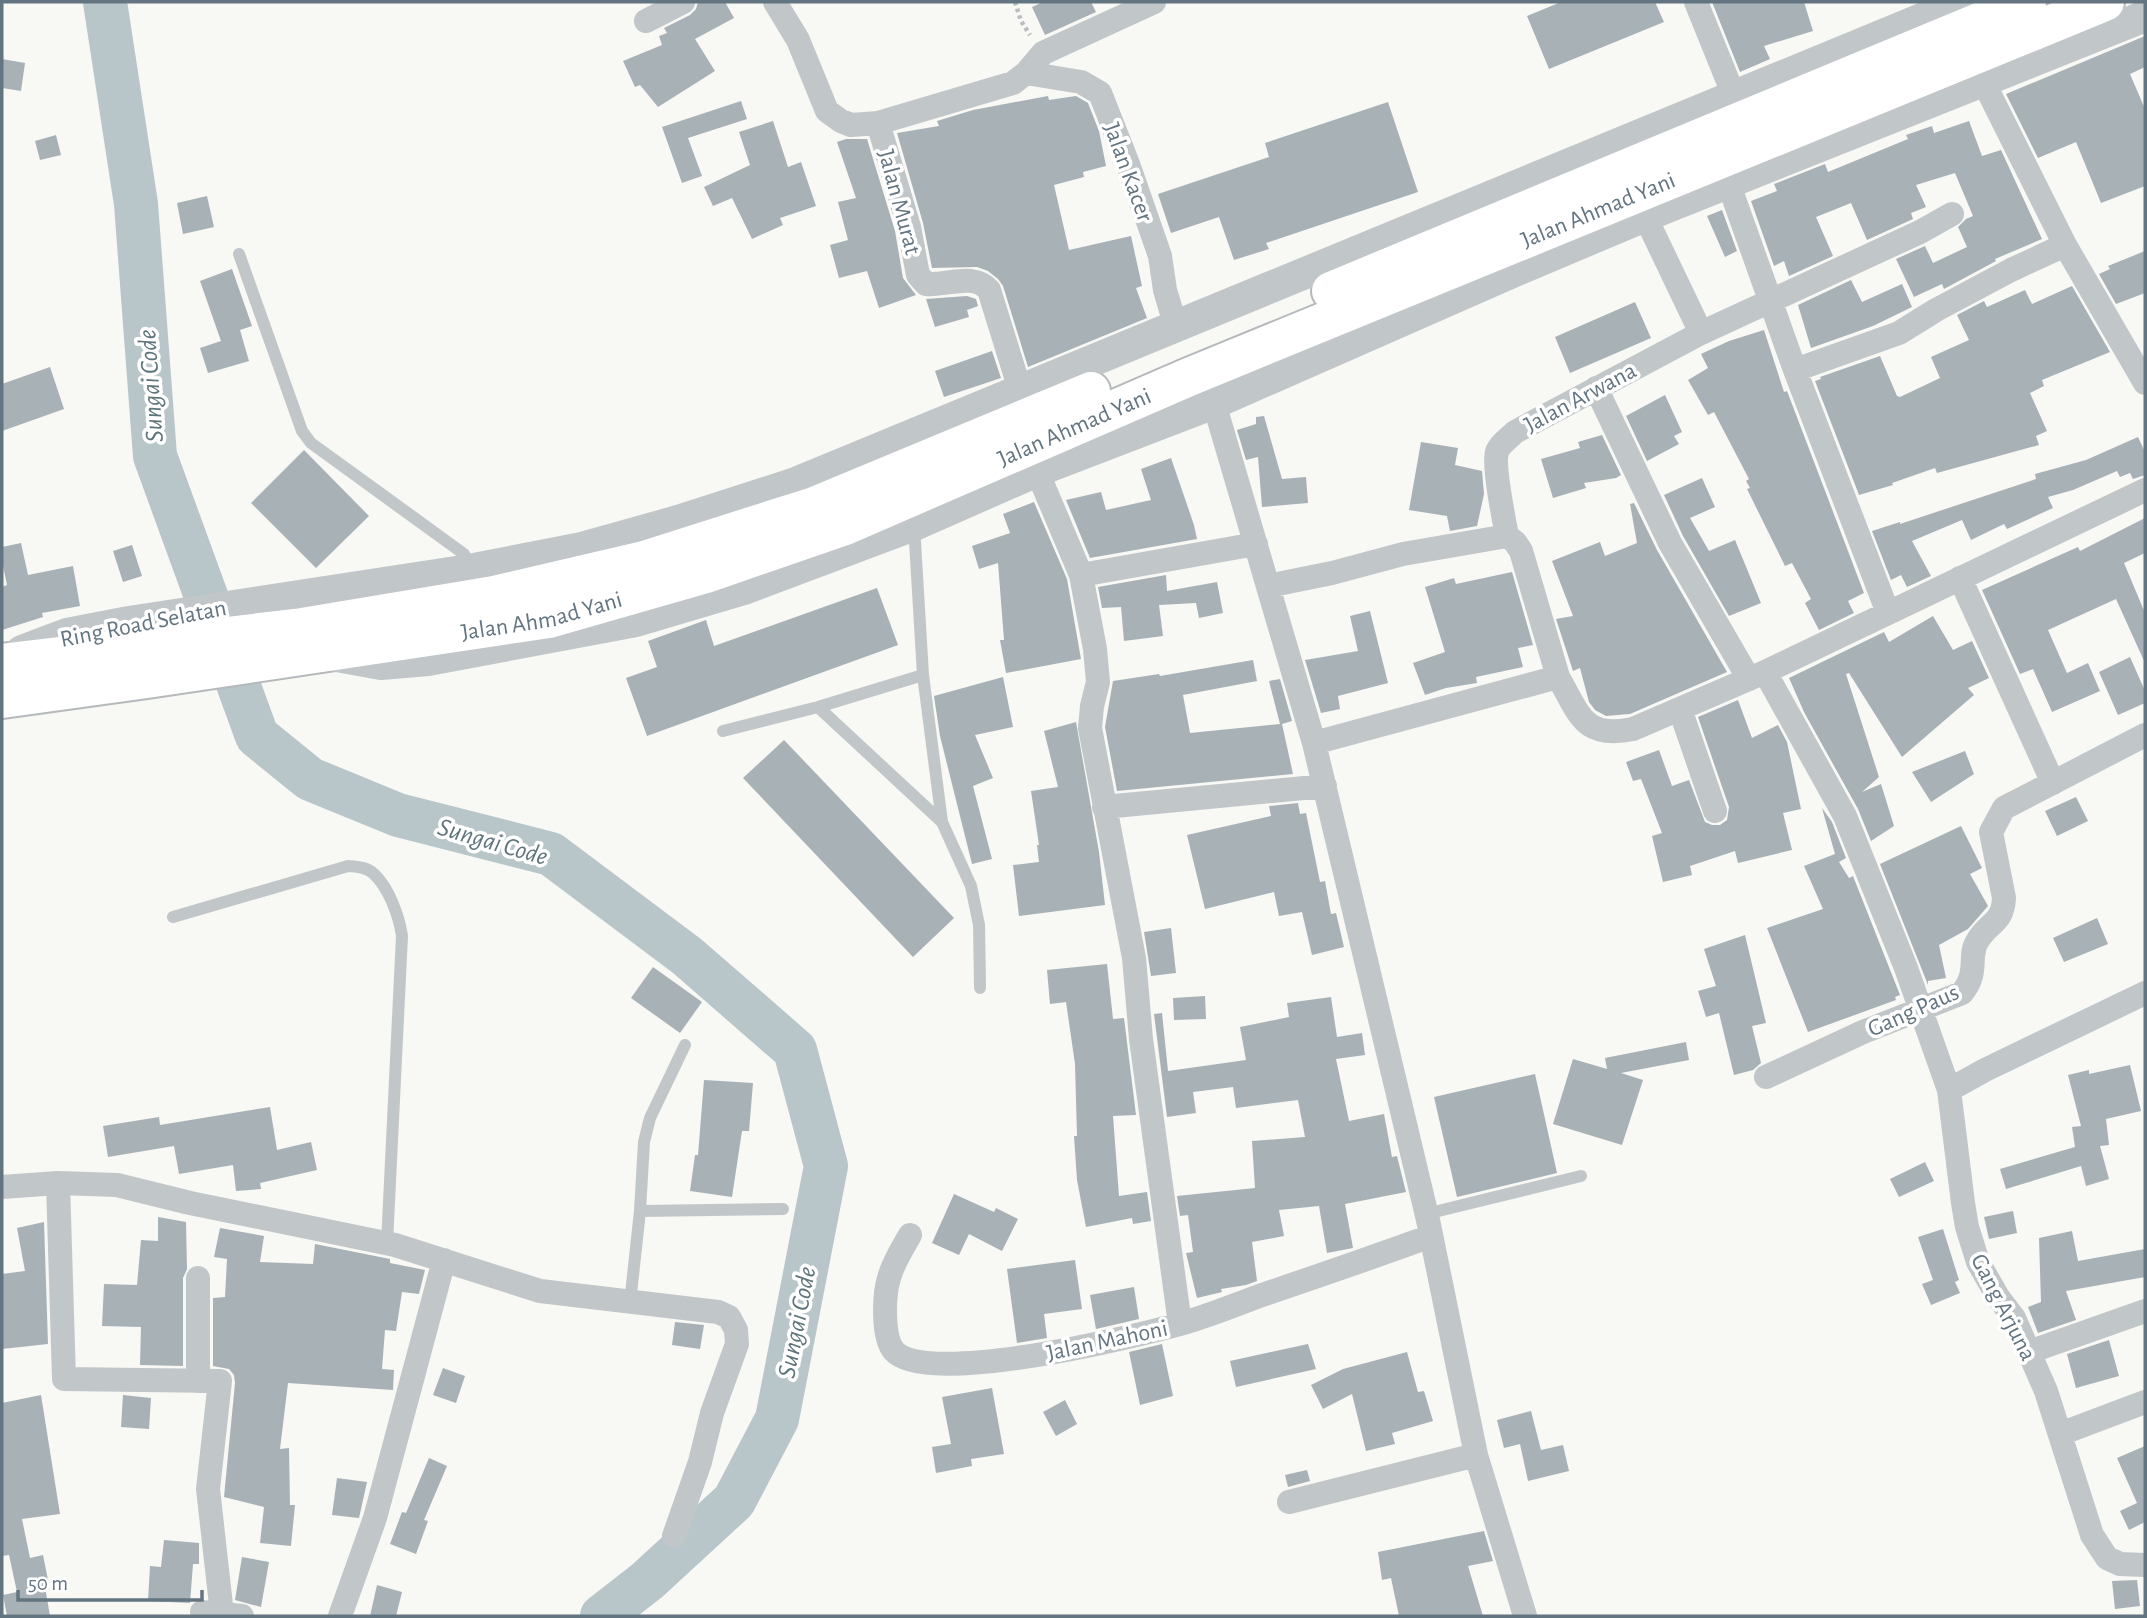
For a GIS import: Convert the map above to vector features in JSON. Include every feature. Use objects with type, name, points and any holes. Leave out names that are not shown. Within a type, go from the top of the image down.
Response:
[{"type":"highway","name":"Jalan Ahmad Yani","points":[[1189,366],[2028,2]]},
{"type":"highway","name":"Jalan Ahmad Yani","points":[[2,661],[304,633],[494,595],[643,560],[814,506],[1189,366],[1519,256],[2105,2]]},
{"type":"highway","name":"Jalan Ahmad Yani","points":[[2,699],[139,649]]},
{"type":"street","points":[[646,21],[684,2]]},
{"type":"street","name":"Jalan Murat","points":[[775,2],[798,40],[827,111],[851,125],[878,123],[909,227],[918,275],[926,284],[973,280],[984,284],[989,290],[1020,390]]},
{"type":"street","points":[[878,123],[1013,83],[1026,73],[1042,53],[1154,2]]},
{"type":"street","points":[[1696,2],[1734,96]]},
{"type":"street","points":[[304,633],[381,664],[428,660],[635,621],[744,589],[914,525],[1037,471],[1189,366],[1734,96],[1929,8],[1963,2]]},
{"type":"street","points":[[1519,256],[1645,216],[2145,16]]},
{"type":"street","name":"Jalan Kacer","points":[[1026,73],[1081,82],[1100,93],[1160,256],[1165,290],[1189,366],[1256,544],[1325,786],[1429,1225],[1476,1455],[1525,1616]]},
{"type":"street","points":[[1983,81],[2065,245],[2145,383]]},
{"type":"street","points":[[1728,182],[1795,370],[1888,613]]},
{"type":"street","name":"Jalan Arwana","points":[[1680,709],[1633,729],[1614,733],[1593,729],[1582,718],[1558,677],[1521,551],[1507,536],[1500,498],[1497,452],[1515,432],[1701,333],[1952,214]]},
{"type":"street","points":[[1645,216],[1701,333]]},
{"type":"street","points":[[1795,370],[1899,333],[2011,270],[2065,245]]},
{"type":"street","name":"Ring Road Selatan","points":[[139,649],[304,633],[469,570],[582,548],[793,484],[1020,390],[1189,366]]},
{"type":"street","name":"Gang Arjuna","points":[[1596,388],[1670,543],[1757,675],[1844,816],[1921,1009],[1949,1090],[1967,1227],[1978,1262],[1994,1291],[2014,1318],[2046,1391],[2092,1535],[2107,1558],[2120,1564],[2145,1565]]},
{"type":"street","points":[[1037,471],[1081,575],[1097,663],[1098,682],[1090,728],[1134,958],[1141,1039],[1180,1324]]},
{"type":"street","points":[[1715,811],[1680,709],[2145,490]]},
{"type":"street","points":[[1268,586],[1332,573],[1403,554],[1507,536]]},
{"type":"street","points":[[1081,575],[1256,544]]},
{"type":"street","points":[[1960,578],[2053,783]]},
{"type":"street","points":[[1314,743],[1558,677]]},
{"type":"street","name":"Gang Paus","points":[[1766,1077],[1863,1032],[1962,993],[1971,982],[1976,941],[2000,919],[2004,898],[1992,832],[1999,815],[2004,808],[2145,735]]},
{"type":"street","points":[[1104,807],[1325,786]]},
{"type":"street","points":[[1949,1090],[2144,996]]},
{"type":"street","points":[[58,1183],[64,1379],[220,1381],[208,1489],[222,1614]]},
{"type":"street","points":[[2,1187],[58,1183],[117,1185],[190,1203],[387,1243],[540,1291],[718,1312],[729,1317],[736,1330],[737,1344],[712,1413],[700,1462],[674,1536]]},
{"type":"street","name":"Jalan Mahoni","points":[[910,1235],[889,1279],[885,1313],[887,1333],[893,1350],[909,1360],[969,1363],[1029,1357],[1180,1324],[1429,1225]]},
{"type":"street","points":[[340,1616],[375,1518],[444,1260]]},
{"type":"street","points":[[198,1278],[198,1381]]},
{"type":"street","points":[[2029,1352],[2145,1311]]},
{"type":"street","points":[[2060,1434],[2145,1402]]},
{"type":"street","points":[[1289,1502],[1476,1455]]},
{"type":"lane","points":[[239,254],[302,431],[311,443],[464,554],[469,570]]},
{"type":"lane","points":[[914,525],[923,675],[942,822],[971,886],[979,925],[980,988]]},
{"type":"lane","points":[[723,731],[818,707],[923,675]]},
{"type":"lane","points":[[818,707],[942,822]]},
{"type":"lane","points":[[173,917],[348,866],[360,867],[376,875],[399,920],[402,936],[387,1243]]},
{"type":"lane","points":[[630,1303],[644,1142],[650,1118],[685,1045]]},
{"type":"lane","points":[[1429,1225],[1581,1176]]},
{"type":"lane","points":[[640,1211],[783,1209]]},
{"type":"path","points":[[1015,2],[1021,21],[1042,53]]},
{"type":"building","points":[[698,2],[725,2],[734,18],[695,39],[715,71],[658,107],[640,85],[635,87],[623,61],[662,45],[659,36],[667,33],[664,28],[690,15]]},
{"type":"building","points":[[1043,2],[1091,2],[1096,12],[1045,35],[1032,7]]},
{"type":"building","points":[[1561,2],[1655,2],[1664,22],[1549,69],[1527,16]]},
{"type":"building","points":[[1712,2],[1804,2],[1813,31],[1764,46],[1770,59],[1740,72]]},
{"type":"building","points":[[2145,36],[2145,67],[2130,74],[2145,109],[2145,186],[2101,203],[2076,142],[2038,158],[2006,94]]},
{"type":"building","points":[[2,59],[25,63],[21,91],[2,88]]},
{"type":"building","points":[[1048,96],[1049,100],[1076,96],[1088,103],[1099,131],[1106,166],[1083,172],[1084,177],[1054,185],[1069,250],[1131,236],[1142,286],[1136,288],[1147,318],[1028,367],[1003,286],[998,279],[977,267],[932,268],[923,223],[897,133],[939,126],[937,121],[973,110]]},
{"type":"building","points":[[741,101],[747,119],[688,138],[702,176],[682,183],[662,127]]},
{"type":"building","points":[[1388,102],[1418,192],[1266,243],[1269,249],[1234,260],[1219,217],[1171,233],[1158,194],[1269,157],[1265,143]]},
{"type":"building","points":[[773,121],[788,167],[801,162],[816,206],[780,218],[783,225],[752,239],[732,198],[713,206],[704,187],[750,165],[739,132]]},
{"type":"building","points":[[1969,121],[1982,156],[2001,150],[2042,239],[1995,259],[1996,261],[1944,289],[1942,284],[1914,297],[1896,259],[1925,246],[1933,263],[1967,247],[1958,227],[1973,216],[1955,173],[1916,185],[1926,207],[1911,213],[1913,219],[1867,240],[1851,203],[1816,217],[1833,256],[1789,276],[1784,261],[1774,266],[1751,201],[1777,191],[1774,184],[1825,164],[1828,172],[1908,139],[1906,135],[1932,126],[1934,133]]},
{"type":"building","points":[[56,135],[61,155],[40,160],[35,141]]},
{"type":"building","points":[[867,139],[895,231],[903,278],[916,295],[879,308],[867,271],[839,278],[830,245],[848,240],[838,202],[856,198],[837,142]]},
{"type":"building","points":[[207,196],[214,227],[183,234],[177,203]]},
{"type":"building","points":[[1722,210],[1737,251],[1725,257],[1707,216]]},
{"type":"building","points":[[2145,251],[2145,293],[2116,304],[2099,274],[2110,269],[2108,266]]},
{"type":"building","points":[[232,269],[252,326],[240,330],[249,361],[208,373],[200,348],[221,341],[200,281]]},
{"type":"building","points":[[1851,280],[1862,302],[1902,284],[1912,307],[1873,326],[1811,348],[1798,305]]},
{"type":"building","points":[[2072,286],[2110,352],[2042,380],[2044,386],[2030,393],[2047,431],[2036,436],[2039,445],[1937,473],[1935,468],[1859,495],[1815,381],[1880,356],[1897,396],[1900,397],[1940,378],[1931,357],[1969,340],[1957,315],[1984,301],[1987,307],[2025,290],[2032,304]]},
{"type":"building","points":[[967,296],[976,299],[978,306],[967,310],[969,317],[935,327],[926,299]]},
{"type":"building","points":[[1635,302],[1651,338],[1570,373],[1555,337]]},
{"type":"building","points":[[1764,330],[1784,392],[1787,391],[1864,593],[1848,601],[1854,613],[1819,630],[1805,603],[1811,599],[1792,563],[1785,566],[1747,489],[1750,488],[1746,481],[1749,479],[1714,412],[1708,415],[1688,380],[1708,368],[1701,354],[1729,341]]},
{"type":"building","points":[[992,351],[1001,378],[944,397],[935,371]]},
{"type":"building","points":[[50,367],[64,409],[2,431],[2,384]]},
{"type":"building","points":[[1665,395],[1682,432],[1674,436],[1679,444],[1647,461],[1626,416]]},
{"type":"building","points":[[1264,416],[1282,479],[1306,477],[1308,503],[1262,507],[1258,457],[1246,460],[1237,430],[1256,424],[1256,417]]},
{"type":"building","points":[[1602,435],[1621,475],[1584,483],[1586,488],[1553,498],[1541,459],[1580,448],[1578,442]]},
{"type":"building","points":[[2138,437],[2145,452],[2145,475],[2133,479],[2130,473],[2120,477],[2117,471],[2073,490],[2048,497],[2053,508],[2007,529],[2004,524],[1971,540],[1962,520],[1912,541],[1931,576],[1907,587],[1901,575],[1891,580],[1872,531],[2036,479],[2035,474],[2086,460]]},
{"type":"building","points":[[1421,442],[1458,448],[1455,465],[1482,471],[1484,494],[1477,526],[1450,531],[1447,516],[1409,510]]},
{"type":"building","points":[[304,450],[369,516],[316,568],[251,503]]},
{"type":"building","points":[[1171,458],[1197,539],[1090,558],[1066,500],[1101,492],[1106,510],[1151,500],[1141,469]]},
{"type":"building","points":[[1702,478],[1715,507],[1690,518],[1709,551],[1735,540],[1761,603],[1729,616],[1683,536],[1664,495]]},
{"type":"building","points":[[1034,502],[1067,579],[1081,659],[1006,673],[1000,640],[1004,640],[998,563],[979,569],[972,546],[1010,533],[1003,514]]},
{"type":"building","points":[[1634,503],[1657,550],[1727,672],[1630,714],[1606,716],[1595,710],[1589,702],[1580,668],[1573,671],[1556,619],[1573,616],[1552,561],[1600,542],[1605,556],[1637,543],[1630,504]]},
{"type":"building","points":[[2145,518],[2145,553],[2124,563],[2145,613],[2145,663],[2116,599],[2048,630],[2067,673],[2088,663],[2100,691],[2052,712],[2033,669],[2020,674],[1982,590],[2078,547],[2080,551]]},
{"type":"building","points":[[21,543],[28,575],[73,566],[80,606],[42,613],[43,617],[2,630],[2,587],[7,585],[2,547]]},
{"type":"building","points":[[132,545],[142,576],[123,582],[113,551]]},
{"type":"building","points":[[1512,572],[1533,645],[1518,648],[1523,667],[1476,677],[1477,683],[1425,695],[1413,663],[1445,652],[1425,587],[1454,578],[1456,584]]},
{"type":"building","points":[[1166,575],[1167,591],[1217,582],[1223,613],[1199,618],[1196,603],[1159,605],[1163,636],[1124,641],[1121,607],[1102,608],[1098,587]]},
{"type":"building","points":[[877,588],[898,645],[647,736],[626,678],[657,667],[648,641],[706,620],[714,646]]},
{"type":"building","points":[[1370,611],[1388,683],[1338,696],[1340,709],[1321,713],[1305,660],[1358,651],[1350,616]]},
{"type":"building","points":[[1933,616],[1953,650],[1972,641],[1989,678],[1968,688],[1974,695],[1902,757],[1849,673],[1846,674],[1879,777],[1862,792],[1881,784],[1894,826],[1871,841],[1858,809],[1804,712],[1789,678],[1884,632],[1889,642]]},
{"type":"building","points":[[2130,657],[2145,691],[2145,703],[2118,715],[2099,672]]},
{"type":"building","points":[[1253,660],[1257,681],[1183,695],[1190,733],[1280,724],[1269,681],[1280,679],[1292,721],[1282,724],[1293,774],[1117,791],[1105,727],[1113,681]]},
{"type":"building","points":[[1003,677],[1013,727],[975,735],[993,778],[973,786],[992,859],[972,864],[940,736],[934,696]]},
{"type":"building","points":[[1738,700],[1752,738],[1778,725],[1787,742],[1801,809],[1783,813],[1792,850],[1738,863],[1735,851],[1690,866],[1692,875],[1663,882],[1652,836],[1662,833],[1641,779],[1633,781],[1626,762],[1659,750],[1672,786],[1689,780],[1705,822],[1720,825],[1727,820],[1729,807],[1698,717]]},
{"type":"building","points":[[1076,722],[1099,852],[1105,905],[1019,916],[1013,865],[1039,862],[1031,791],[1058,787],[1044,731]]},
{"type":"building","points":[[784,740],[954,918],[913,957],[743,778]]},
{"type":"building","points":[[1965,751],[1974,774],[1931,802],[1912,772]]},
{"type":"building","points":[[2076,797],[2088,821],[2057,836],[2045,811]]},
{"type":"building","points":[[1298,803],[1300,814],[1306,813],[1320,882],[1325,881],[1331,914],[1336,913],[1344,947],[1312,955],[1302,912],[1279,916],[1274,892],[1205,909],[1187,835],[1271,816],[1269,806]]},
{"type":"building","points":[[1822,808],[1832,822],[1846,858],[1839,862],[1849,878],[1853,876],[1900,995],[1895,997],[1896,1000],[1808,1032],[1767,928],[1823,909],[1804,866],[1835,854]]},
{"type":"building","points":[[1961,826],[1982,868],[1970,874],[1988,906],[1968,929],[1939,945],[1946,978],[1928,981],[1928,985],[1880,864]]},
{"type":"building","points":[[2097,918],[2108,944],[2064,962],[2053,938]]},
{"type":"building","points":[[1171,928],[1176,973],[1151,976],[1144,932]]},
{"type":"building","points":[[1745,935],[1766,1023],[1752,1026],[1761,1063],[1753,1070],[1734,1075],[1719,1013],[1706,1017],[1698,991],[1716,986],[1704,949]]},
{"type":"building","points":[[1107,964],[1113,1019],[1124,1018],[1136,1115],[1113,1116],[1119,1196],[1147,1192],[1151,1221],[1133,1224],[1132,1218],[1086,1227],[1077,1180],[1074,1136],[1077,1136],[1075,1064],[1066,1002],[1050,1004],[1047,970]]},
{"type":"building","points":[[653,967],[702,1002],[680,1033],[631,998]]},
{"type":"building","points":[[1205,996],[1206,1019],[1174,1020],[1173,998]]},
{"type":"building","points":[[1331,997],[1337,1037],[1362,1033],[1365,1055],[1336,1059],[1349,1121],[1384,1114],[1392,1157],[1397,1156],[1406,1192],[1345,1204],[1353,1248],[1327,1253],[1319,1206],[1279,1210],[1284,1236],[1252,1242],[1257,1281],[1221,1289],[1222,1292],[1197,1298],[1186,1253],[1193,1252],[1188,1215],[1180,1216],[1177,1196],[1255,1188],[1252,1141],[1305,1137],[1298,1100],[1236,1108],[1233,1087],[1193,1092],[1196,1113],[1167,1117],[1154,1014],[1162,1013],[1168,1071],[1246,1060],[1240,1027],[1289,1017],[1287,1003]]},
{"type":"building","points":[[1686,1042],[1689,1060],[1621,1073],[1643,1080],[1622,1145],[1553,1124],[1573,1059],[1607,1069],[1605,1058]]},
{"type":"building","points":[[2130,1065],[2141,1111],[2106,1119],[2109,1145],[2100,1146],[2109,1179],[2086,1186],[2081,1166],[2006,1189],[2000,1169],[2075,1147],[2072,1127],[2081,1126],[2068,1075],[2089,1070],[2089,1074]]},
{"type":"building","points":[[1535,1074],[1557,1173],[1457,1197],[1434,1097]]},
{"type":"building","points":[[704,1080],[753,1083],[749,1131],[742,1131],[732,1197],[690,1191],[695,1155],[698,1155]]},
{"type":"building","points":[[270,1107],[277,1150],[311,1142],[317,1170],[260,1183],[261,1189],[236,1191],[233,1165],[179,1174],[174,1146],[108,1157],[103,1126],[159,1117],[160,1125]]},
{"type":"building","points":[[1925,1162],[1934,1181],[1899,1197],[1890,1179]]},
{"type":"building","points":[[954,1194],[994,1212],[996,1208],[1018,1219],[1002,1251],[969,1234],[959,1255],[932,1243]]},
{"type":"building","points":[[2013,1211],[2017,1233],[1989,1239],[1984,1217]]},
{"type":"building","points":[[158,1217],[186,1222],[183,1366],[140,1365],[141,1327],[102,1326],[104,1284],[137,1285],[141,1240],[158,1241]]},
{"type":"building","points":[[44,1222],[48,1344],[2,1349],[2,1274],[25,1271],[17,1228]]},
{"type":"building","points":[[220,1228],[264,1236],[260,1262],[313,1264],[315,1244],[390,1259],[390,1263],[425,1270],[419,1294],[402,1292],[396,1331],[385,1330],[382,1369],[394,1370],[393,1390],[288,1383],[280,1449],[289,1448],[290,1505],[295,1505],[291,1546],[260,1543],[264,1507],[224,1497],[235,1383],[234,1375],[229,1369],[213,1366],[213,1298],[225,1297],[227,1259],[214,1257]]},
{"type":"building","points":[[1943,1229],[1959,1280],[1955,1282],[1960,1293],[1931,1305],[1922,1284],[1933,1280],[1918,1237]]},
{"type":"building","points":[[2072,1231],[2078,1261],[2145,1249],[2145,1277],[2066,1291],[2076,1320],[2038,1333],[2028,1307],[2041,1302],[2039,1238]]},
{"type":"building","points":[[1075,1260],[1082,1309],[1044,1314],[1047,1338],[1017,1343],[1007,1269]]},
{"type":"building","points":[[1134,1287],[1139,1319],[1096,1329],[1090,1295]]},
{"type":"building","points":[[675,1322],[704,1325],[700,1349],[672,1345]]},
{"type":"building","points":[[2109,1340],[2119,1376],[2076,1388],[2067,1354]]},
{"type":"building","points":[[1162,1344],[1173,1396],[1140,1405],[1129,1352]]},
{"type":"building","points":[[1308,1344],[1316,1369],[1236,1387],[1230,1361]]},
{"type":"building","points":[[1407,1352],[1418,1392],[1424,1391],[1433,1421],[1392,1433],[1395,1444],[1366,1451],[1352,1394],[1323,1409],[1311,1385],[1343,1369]]},
{"type":"building","points":[[443,1368],[465,1376],[456,1403],[433,1395]]},
{"type":"building","points":[[992,1388],[1004,1454],[971,1459],[972,1466],[936,1473],[932,1447],[951,1444],[942,1397]]},
{"type":"building","points":[[41,1395],[60,1514],[22,1519],[30,1558],[43,1555],[48,1580],[44,1581],[50,1616],[7,1616],[3,1595],[17,1592],[9,1555],[2,1556],[2,1403]]},
{"type":"building","points":[[123,1395],[151,1398],[149,1429],[121,1427]]},
{"type":"building","points":[[1065,1400],[1077,1424],[1056,1436],[1043,1412]]},
{"type":"building","points":[[1531,1411],[1541,1450],[1563,1445],[1569,1471],[1528,1481],[1520,1444],[1504,1448],[1497,1420]]},
{"type":"building","points":[[2145,1446],[2145,1522],[2129,1530],[2120,1511],[2137,1503],[2117,1458]]},
{"type":"building","points":[[429,1458],[447,1466],[424,1520],[428,1521],[416,1554],[390,1544],[402,1512],[406,1513]]},
{"type":"building","points":[[1307,1470],[1310,1481],[1288,1487],[1285,1475]]},
{"type":"building","points":[[337,1478],[367,1482],[359,1518],[332,1515]]},
{"type":"building","points":[[1484,1531],[1493,1561],[1468,1566],[1483,1616],[1399,1616],[1391,1578],[1382,1580],[1378,1552]]},
{"type":"building","points":[[164,1540],[199,1543],[199,1564],[193,1564],[190,1603],[148,1601],[150,1566],[161,1567]]},
{"type":"building","points":[[242,1557],[269,1562],[261,1607],[235,1600]]},
{"type":"building","points":[[2137,1580],[2140,1606],[2115,1609],[2112,1581]]},
{"type":"building","points":[[377,1585],[402,1592],[396,1616],[370,1616]]},
{"type":"waterway","name":"Sungai Code","points":[[105,2],[136,204],[155,456],[257,736],[310,779],[398,815],[551,854],[687,956],[795,1050],[826,1166],[777,1419],[734,1501],[647,1581],[602,1616]]}]
